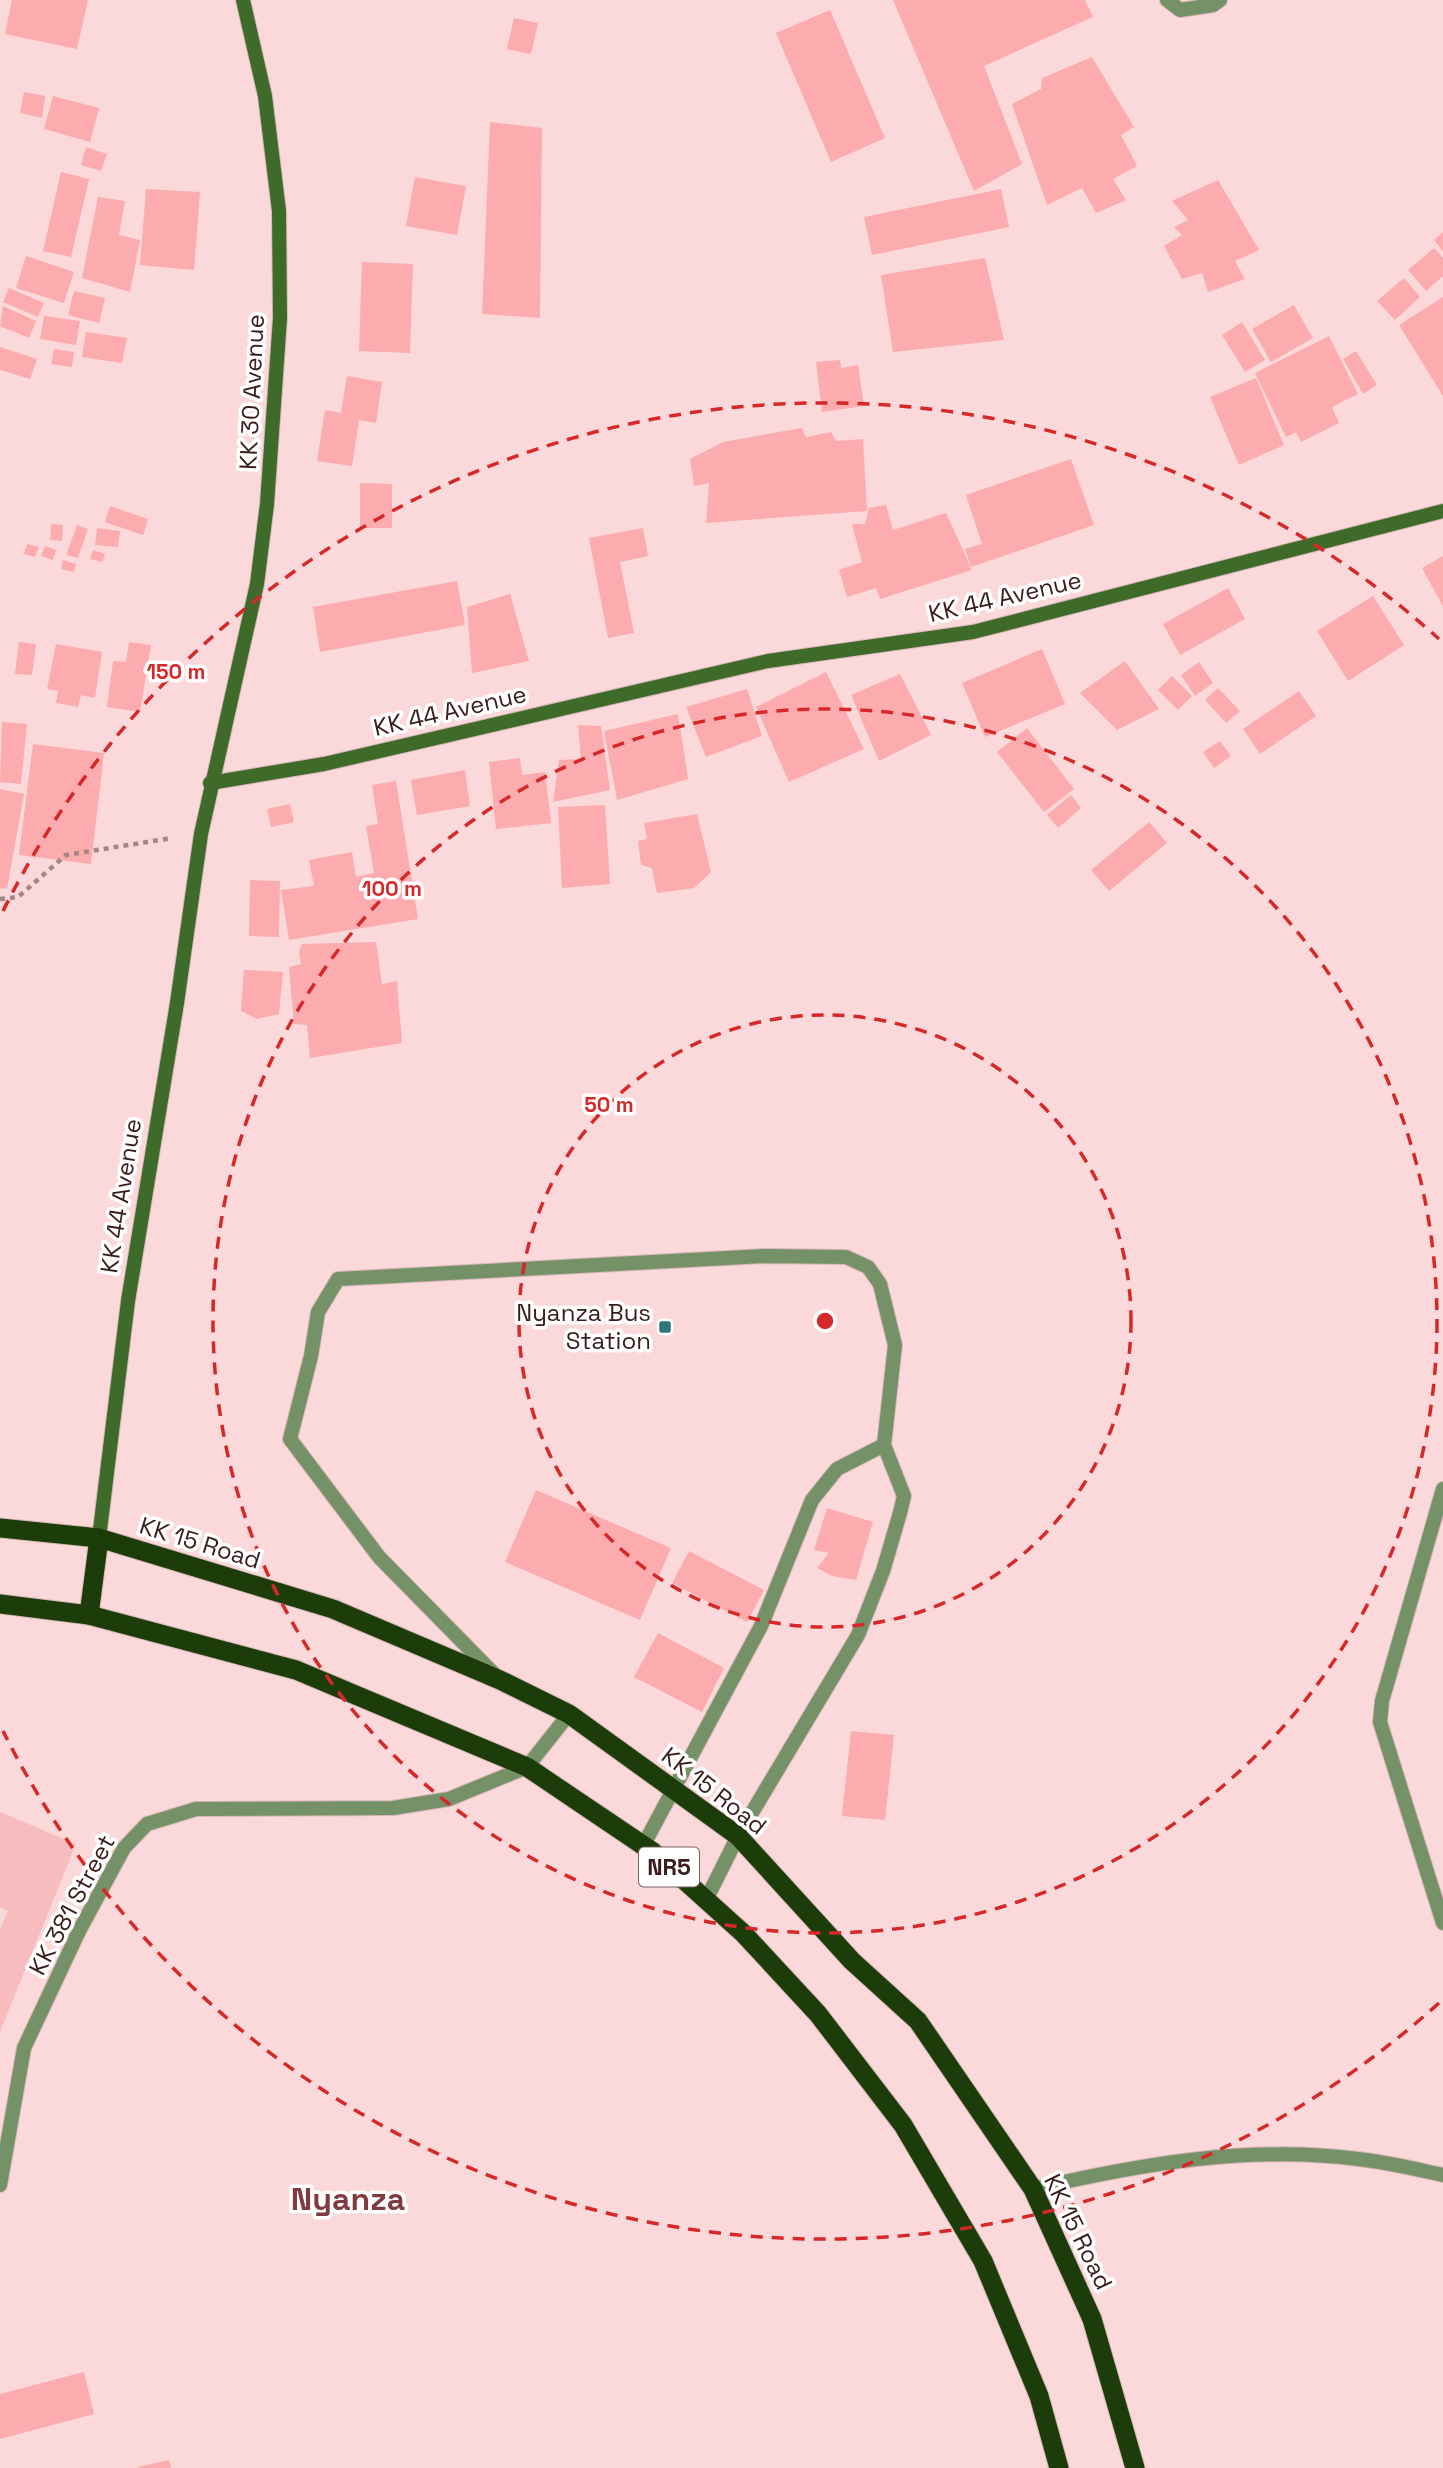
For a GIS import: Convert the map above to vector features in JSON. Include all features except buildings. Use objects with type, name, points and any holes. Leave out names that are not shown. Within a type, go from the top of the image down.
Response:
[{"type":"highway","name":"KK 15 Road","points":[[0,1528],[99,1538],[333,1609],[500,1680],[569,1714],[738,1836],[852,1961],[918,2021],[1033,2189],[1092,2319],[1135,2468]]},
{"type":"highway","points":[[89,1615],[99,1538]]},
{"type":"highway","name":"NR5","points":[[0,1604],[89,1615],[296,1670],[453,1733],[527,1767],[643,1846],[744,1934],[818,2014],[902,2124],[983,2261],[1039,2396],[1059,2468]]},
{"type":"main road","name":"KK 30 Avenue","points":[[210,783],[257,584],[267,504],[280,318],[279,211],[265,96],[243,0]]},
{"type":"main road","name":"KK 44 Avenue","points":[[99,1538],[128,1301],[210,783],[324,764],[768,661],[973,632],[1443,511]]},
{"type":"street","points":[[1167,0],[1180,10],[1213,5],[1220,0]]},
{"type":"street","points":[[500,1680],[379,1557],[290,1439],[311,1356],[318,1312],[338,1279],[765,1256],[846,1257],[868,1267],[880,1284],[895,1345],[884,1445],[904,1496],[883,1571],[858,1635],[738,1836],[706,1900]]},
{"type":"street","points":[[643,1846],[761,1626],[812,1500],[837,1469],[884,1445]]},
{"type":"street","points":[[1443,1489],[1382,1701],[1380,1722],[1443,1923]]},
{"type":"street","points":[[527,1767],[569,1714]]},
{"type":"street","name":"KK 381 Street","points":[[0,2185],[24,2049],[85,1919],[124,1848],[147,1824],[196,1809],[393,1808],[449,1799],[527,1767]]},
{"type":"street","points":[[1033,2189],[1109,2171],[1200,2158],[1271,2154],[1358,2159],[1443,2175]]},
{"type":"path","points":[[0,900],[18,897],[66,855],[201,834]]},
{"type":"shaded area","points":[[0,1812],[76,1844],[0,2032],[0,1929],[8,1911],[0,1907]]},
{"type":"place","name":"Nyanza Bus Station","points":[[665,1327]]},
{"type":"district","name":"Nyanza","points":[[348,2199]]}]
